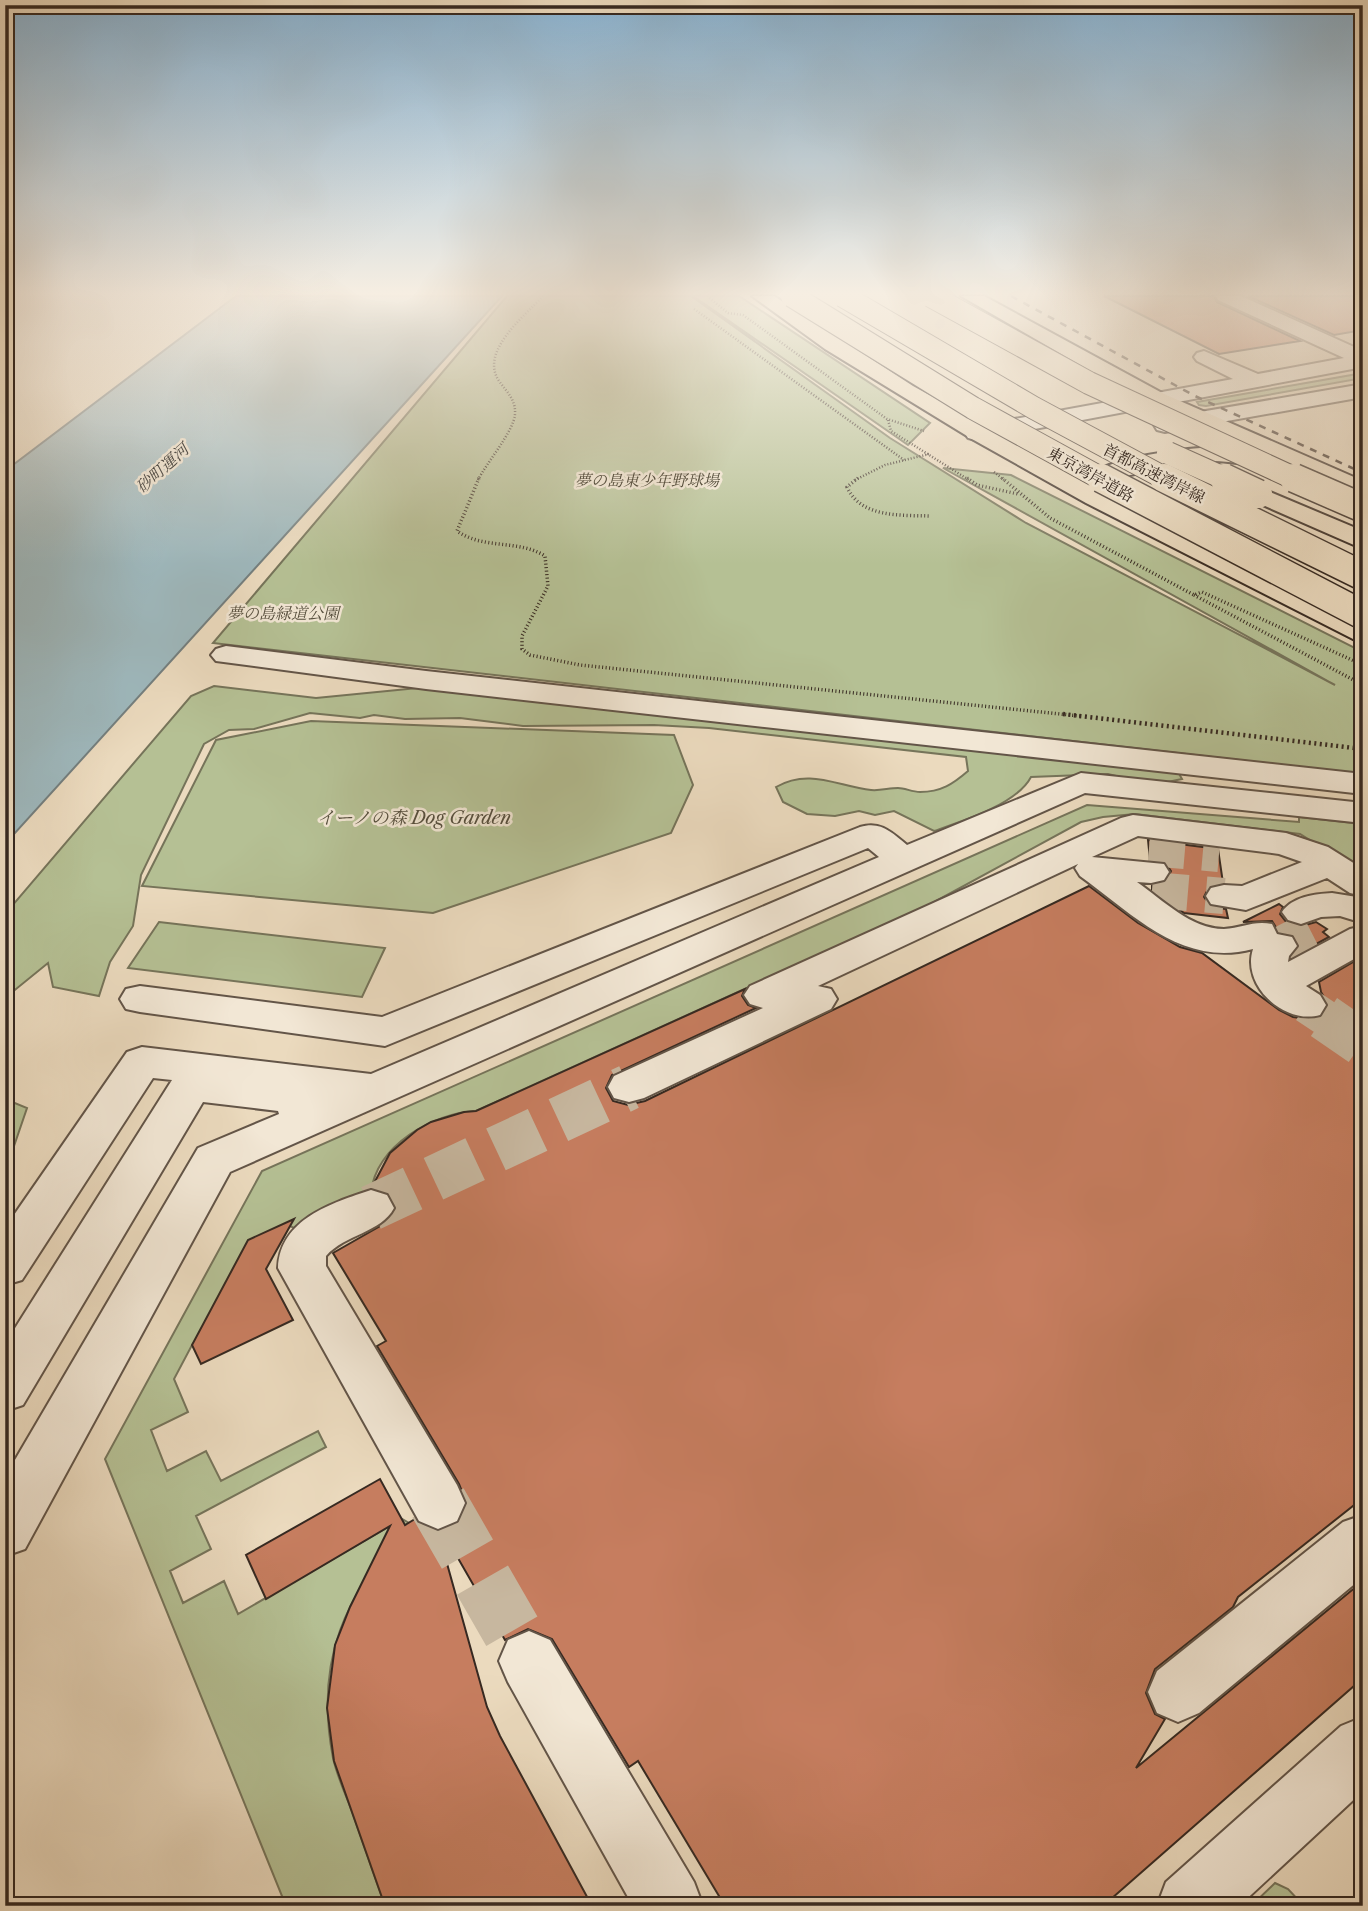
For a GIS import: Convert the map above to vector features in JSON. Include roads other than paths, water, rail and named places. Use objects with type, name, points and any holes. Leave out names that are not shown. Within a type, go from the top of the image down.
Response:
[{"type":"highway","points":[[901,385],[1006,451],[1363,633]]},
{"type":"highway","name":"東京湾岸道路","points":[[936,385],[1151,507],[1363,615]]},
{"type":"highway","name":"首都高速湾岸線","points":[[992,385],[1217,506],[1363,576]]},
{"type":"highway","name":"首都高速湾岸線","points":[[1037,385],[1258,494],[1363,541]]},
{"type":"highway","points":[[1090,385],[1204,440],[1363,508]]},
{"type":"highway","points":[[1131,385],[1199,419],[1363,491]]},
{"type":"highway","points":[[1095,498],[1094,488],[1105,476],[1118,471],[1198,454],[1219,453],[1256,457],[1363,491]]},
{"type":"highway","points":[[1258,494],[1363,531]]},
{"type":"street","points":[[976,433],[1232,385]]},
{"type":"street","points":[[1006,451],[1133,432],[1363,390]]},
{"type":"street","points":[[218,667],[426,680],[1363,783]]},
{"type":"street","points":[[5,1530],[214,1160],[1082,783],[1363,813]]},
{"type":"street","points":[[764,995],[1133,825],[1286,844],[1329,864],[1361,910]]},
{"type":"street","points":[[140,999],[385,1032],[856,841],[896,863]]},
{"type":"street","points":[[1329,864],[1222,876],[1246,898],[1300,907],[1361,910]]},
{"type":"street","points":[[1300,907],[1329,864]]},
{"type":"street","points":[[628,1087],[1133,873],[1186,934],[1199,939],[1268,940],[1271,950],[1267,962],[1269,974],[1292,995],[1361,910]]},
{"type":"street","points":[[5,1266],[142,1062],[376,1090]]},
{"type":"street","points":[[5,1390],[191,1086],[295,1097],[303,1122]]},
{"type":"street","points":[[371,1208],[316,1235],[304,1249],[300,1259],[302,1268],[438,1503]]},
{"type":"street","points":[[1178,1692],[1363,1541]]},
{"type":"street","points":[[529,1661],[670,1906]]},
{"type":"street","points":[[1190,1906],[1363,1748]]},
{"type":"water","name":"砂町運河","points":[[118,385],[421,385],[5,844],[5,471]]},
{"type":"tunnel","points":[[1149,848],[1219,854]]},
{"type":"tunnel","points":[[1152,890],[1224,896]]},
{"type":"tunnel","points":[[1278,946],[1321,924]]},
{"type":"tunnel","points":[[1306,1005],[1324,1017]]},
{"type":"tunnel","points":[[1324,1017],[1363,1044]]},
{"type":"tunnel","points":[[371,1208],[629,1087]]},
{"type":"tunnel","points":[[438,1503],[529,1661]]},
{"type":"railway","points":[[1175,385],[1363,473]]},
{"type":"park label","name":"夢の島東少年野球場","points":[[647,480]]},
{"type":"park label","name":"夢の島緑道公園","points":[[283,613]]},
{"type":"park label","name":"イーノの森 Dog Garden","points":[[414,818]]}]
